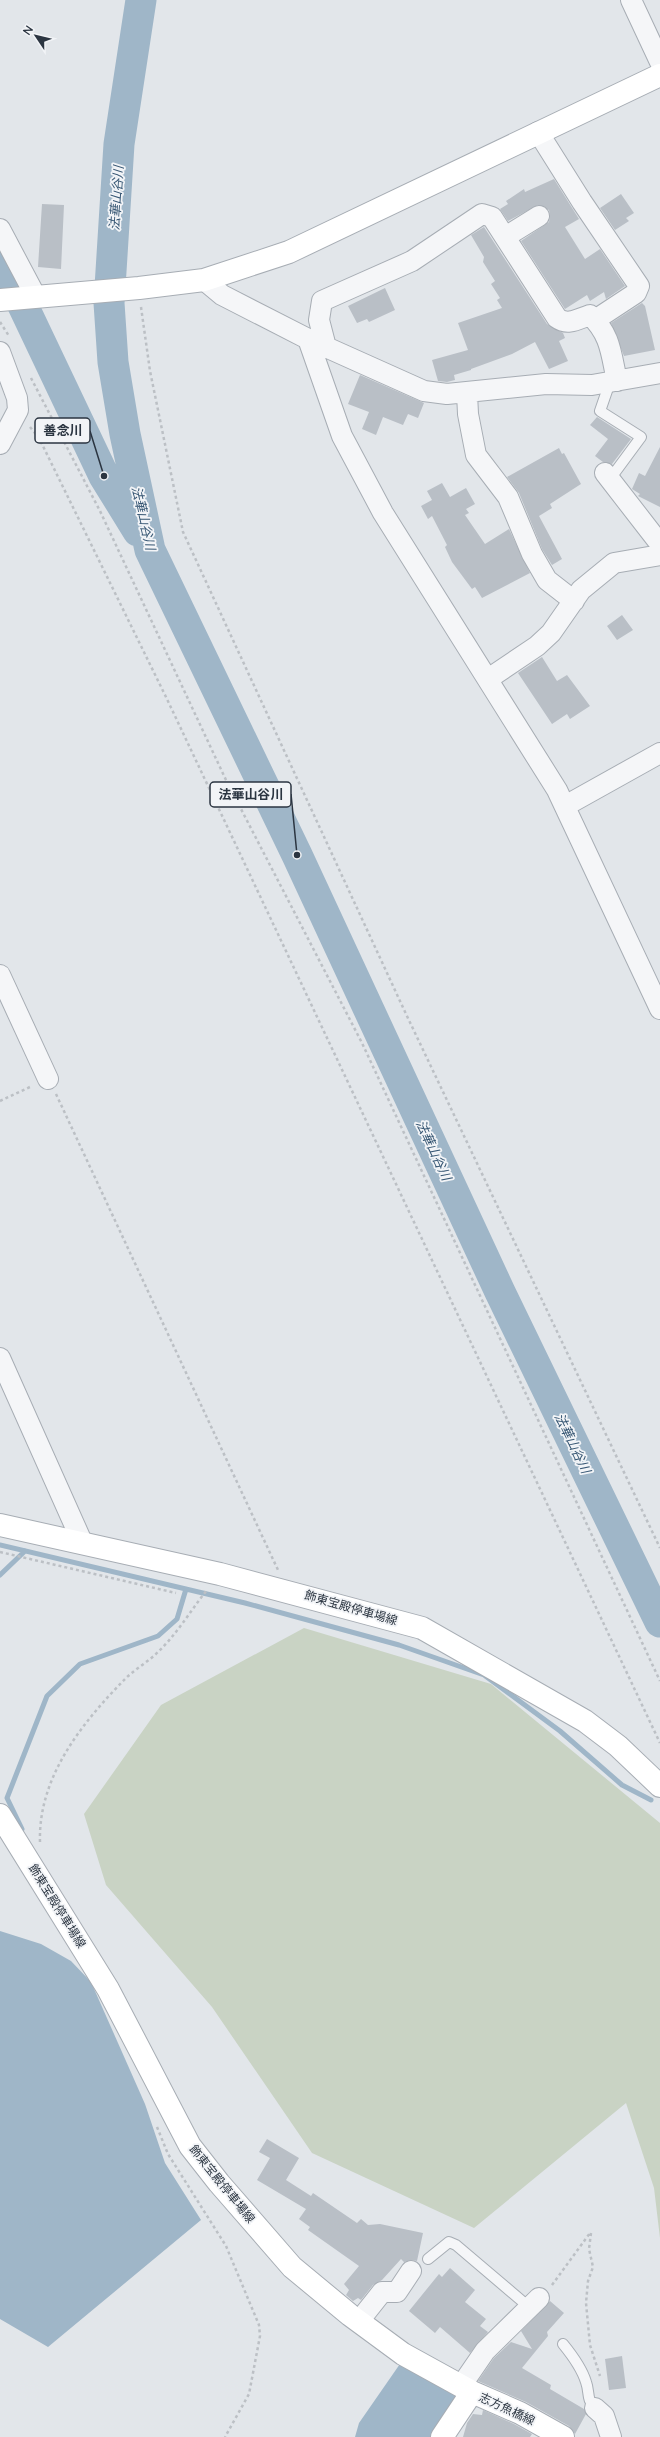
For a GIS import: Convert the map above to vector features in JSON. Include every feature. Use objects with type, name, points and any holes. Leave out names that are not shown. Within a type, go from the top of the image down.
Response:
[{"type":"main road","points":[[0,300],[76,294],[204,280],[289,252],[660,75]]},
{"type":"main road","name":"飾東宝殿停車場線","points":[[0,1525],[287,1590],[422,1628],[585,1721],[618,1746],[660,1786]]},
{"type":"main road","name":"飾東宝殿停車場線","points":[[0,1815],[108,1989],[190,2146],[219,2183],[292,2267],[358,2321],[403,2354],[467,2389]]},
{"type":"main road","points":[[442,2437],[467,2389]]},
{"type":"main road","name":"志方魚橋線","points":[[467,2389],[520,2413],[563,2437]]},
{"type":"street","points":[[631,0],[660,62]]},
{"type":"street","points":[[538,132],[582,202],[639,286],[636,293],[595,320]]},
{"type":"street","points":[[614,381],[608,337],[595,320],[590,315],[571,322],[563,322],[557,318],[492,217],[482,214],[412,261],[322,301],[317,343],[346,443],[383,513],[488,679],[499,701],[550,779],[660,1009]]},
{"type":"street","points":[[505,237],[539,216]]},
{"type":"street","points":[[0,229],[33,297]]},
{"type":"street","points":[[204,280],[222,295],[317,343],[424,391],[447,394],[546,384],[592,385],[660,373]]},
{"type":"street","points":[[0,444],[18,410],[17,398],[6,346]]},
{"type":"street","points":[[467,393],[468,414],[476,454],[508,497],[532,554],[547,580],[574,601]]},
{"type":"street","points":[[607,476],[660,544]]},
{"type":"street","points":[[488,679],[546,637],[581,590],[614,563],[660,555]]},
{"type":"street","points":[[564,806],[660,753]]},
{"type":"street","points":[[0,975],[48,1079]]},
{"type":"street","points":[[0,1358],[83,1544]]},
{"type":"street","points":[[358,2321],[382,2292],[397,2292],[411,2271]]},
{"type":"street","points":[[467,2389],[485,2352],[534,2302]]},
{"type":"street","points":[[595,2408],[604,2416],[611,2437]]},
{"type":"lane","points":[[607,476],[641,437],[600,411],[614,381]]},
{"type":"lane","points":[[428,2259],[449,2242],[456,2245],[534,2302]]},
{"type":"lane","points":[[563,2344],[583,2374],[587,2383],[589,2402],[595,2408]]},
{"type":"path","points":[[136,288],[150,371],[183,532],[406,1014],[660,1548]]},
{"type":"path","points":[[0,322],[6,346]]},
{"type":"path","points":[[30,375],[100,511],[226,780],[362,1043],[660,1681]]},
{"type":"path","points":[[18,410],[39,438],[156,677],[660,1743]]},
{"type":"path","points":[[0,1102],[48,1079],[287,1590]]},
{"type":"path","points":[[0,1552],[176,1593]]},
{"type":"path","points":[[22,1852],[40,1842],[40,1823],[45,1801],[63,1756],[94,1712],[126,1678],[159,1652],[220,1574]]},
{"type":"path","points":[[156,2119],[158,2131],[168,2154],[226,2246],[259,2325],[260,2336],[249,2394],[226,2437]]},
{"type":"path","points":[[534,2302],[553,2284],[590,2233],[590,2249],[593,2267],[588,2280],[586,2303],[590,2345],[602,2382]]},
{"type":"green space","points":[[304,1628],[491,1684],[660,1823],[660,2238],[654,2188],[626,2103],[474,2228],[312,2153],[212,2007],[106,1885],[84,1814],[161,1705]]},
{"type":"water","points":[[0,1931],[41,1944],[71,1961],[91,1982],[145,2104],[165,2163],[201,2220],[48,2347],[0,2319]]},
{"type":"water","points":[[402,2361],[451,2390],[456,2396],[435,2437],[355,2437],[359,2423]]},
{"type":"building","points":[[554,179],[579,219],[565,227],[585,259],[600,249],[625,286],[606,299],[604,292],[590,301],[587,295],[565,309],[521,241],[549,222],[549,210],[538,205],[508,221],[500,209],[508,204],[506,201],[524,189],[525,192]]},
{"type":"building","points":[[621,194],[634,213],[626,218],[629,221],[615,230],[600,208]]},
{"type":"building","points":[[42,204],[64,205],[61,269],[38,267]]},
{"type":"building","points":[[484,227],[547,324],[563,333],[565,338],[559,341],[568,361],[549,369],[535,342],[512,354],[454,375],[455,380],[447,382],[438,381],[432,360],[468,350],[458,323],[502,308],[497,300],[500,298],[491,284],[495,281],[483,262],[484,257],[471,235]]},
{"type":"building","points":[[385,288],[395,310],[369,322],[367,319],[357,323],[348,306]]},
{"type":"building","points":[[642,303],[645,306],[655,350],[624,356],[611,323]]},
{"type":"building","points":[[360,375],[424,403],[418,418],[408,414],[403,425],[383,417],[376,435],[362,429],[369,412],[348,404]]},
{"type":"building","points":[[597,417],[631,439],[612,464],[603,462],[595,456],[608,439],[590,425]]},
{"type":"building","points":[[660,447],[660,507],[638,496],[640,494],[632,489],[639,473],[645,476]]},
{"type":"building","points":[[559,448],[562,454],[564,453],[581,484],[550,504],[552,508],[539,516],[562,559],[552,565],[542,549],[519,493],[507,477]]},
{"type":"building","points":[[442,483],[450,497],[466,488],[475,504],[466,509],[469,513],[465,515],[485,544],[509,529],[530,573],[482,598],[475,587],[472,589],[452,562],[445,547],[447,545],[432,516],[428,519],[421,506],[432,500],[427,491]]},
{"type":"building","points":[[622,615],[633,630],[617,640],[607,626]]},
{"type":"building","points":[[542,657],[557,681],[567,675],[590,706],[570,719],[567,714],[552,724],[518,673]]},
{"type":"building","points":[[267,2139],[299,2158],[286,2180],[311,2196],[313,2193],[357,2223],[361,2219],[368,2225],[380,2224],[423,2233],[417,2261],[411,2260],[404,2262],[401,2259],[382,2280],[373,2285],[361,2300],[358,2298],[353,2301],[346,2295],[349,2290],[344,2284],[359,2266],[308,2230],[310,2227],[299,2219],[306,2209],[257,2180],[270,2158],[259,2152]]},
{"type":"building","points":[[450,2268],[475,2290],[465,2302],[486,2319],[480,2326],[488,2332],[470,2353],[440,2327],[435,2333],[409,2311],[439,2274],[442,2277]]},
{"type":"building","points":[[550,2301],[564,2313],[547,2332],[548,2336],[522,2368],[551,2385],[550,2389],[584,2409],[586,2414],[575,2434],[569,2426],[526,2402],[478,2381],[494,2358],[511,2342],[532,2349],[521,2331]]},
{"type":"building","points":[[622,2356],[626,2388],[609,2390],[605,2359]]},
{"type":"building","points":[[483,2410],[532,2434],[530,2437],[463,2437],[467,2423],[473,2414],[482,2415]]},
{"type":"waterway","name":"法華山谷川","points":[[141,0],[119,144],[109,303],[113,362],[125,434],[150,550],[297,855],[500,1292],[660,1622]]},
{"type":"waterway","points":[[0,257],[104,476],[138,531]]},
{"type":"waterway","points":[[0,1545],[245,1603],[399,1645],[484,1675],[560,1731],[622,1785],[651,1800]]},
{"type":"waterway","points":[[0,1575],[25,1551]]},
{"type":"waterway","points":[[22,1829],[7,1798],[47,1696],[80,1664],[158,1636],[177,1619],[186,1589]]},
{"type":"place","name":"善念川","points":[[104,476]]},
{"type":"place","name":"法華山谷川","points":[[297,855]]}]
